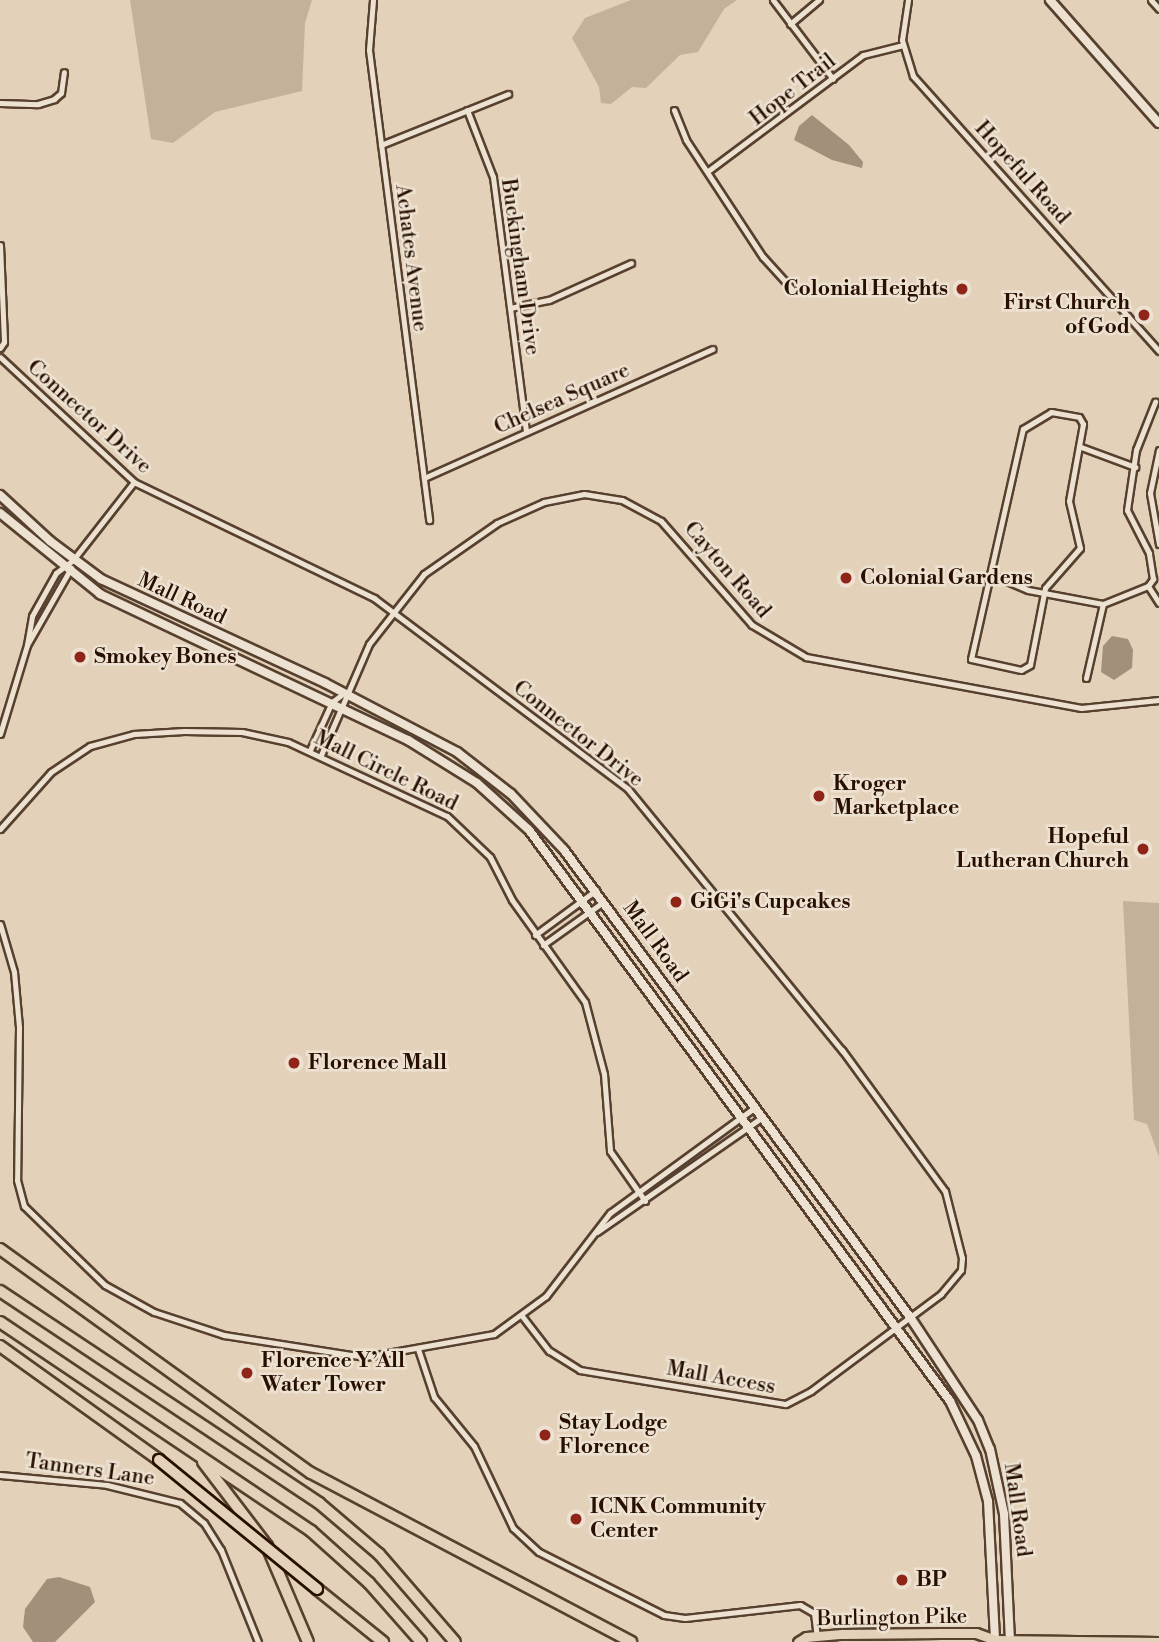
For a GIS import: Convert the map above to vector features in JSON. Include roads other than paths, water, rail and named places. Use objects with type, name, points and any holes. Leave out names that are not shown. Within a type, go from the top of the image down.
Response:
[{"type":"highway","points":[[0,1249],[311,1473],[631,1642]]},
{"type":"highway","points":[[0,1291],[319,1503],[379,1554],[455,1642]]},
{"type":"highway","points":[[0,1322],[311,1531],[369,1583],[421,1642]]},
{"type":"highway","points":[[0,1346],[159,1460],[383,1642]]},
{"type":"highway","points":[[194,1451],[258,1529],[308,1642]]},
{"type":"main road","points":[[1050,0],[1159,123]]},
{"type":"main road","name":"Mall Road","points":[[0,495],[73,560],[133,596],[423,732],[486,774],[537,820],[596,890],[960,1388],[990,1449],[1004,1514],[1010,1641]]},
{"type":"main road","name":"Mall Road","points":[[0,513],[61,567],[123,607],[332,702],[408,740],[477,783],[529,830],[584,899],[898,1326],[950,1401],[981,1470],[991,1524],[988,1641]]},
{"type":"main road","name":"Burlington Pike","points":[[798,1642],[817,1636],[976,1633],[988,1641],[1159,1642]]},
{"type":"street","name":"Achates Avenue","points":[[373,0],[369,50],[429,520]]},
{"type":"street","points":[[774,0],[833,79]]},
{"type":"street","points":[[790,24],[820,0]]},
{"type":"street","points":[[902,45],[908,0]]},
{"type":"street","points":[[1151,0],[1159,9]]},
{"type":"street","name":"Hope Trail","points":[[708,171],[863,55],[902,45]]},
{"type":"street","name":"Hopeful Road","points":[[902,45],[919,83],[1159,351]]},
{"type":"street","points":[[0,103],[38,104],[54,99],[61,93],[64,72]]},
{"type":"street","points":[[381,145],[508,94]]},
{"type":"street","name":"Buckingham Drive","points":[[467,110],[493,177],[526,432]]},
{"type":"street","points":[[674,110],[686,140],[763,257],[792,289]]},
{"type":"street","points":[[0,245],[4,342],[0,348]]},
{"type":"street","points":[[510,308],[549,300],[631,263]]},
{"type":"street","name":"Chelsea Square","points":[[424,478],[712,349]]},
{"type":"street","name":"Connector Drive","points":[[0,357],[134,482],[216,525],[367,594],[628,789],[842,1049],[950,1201],[961,1270],[942,1294],[910,1317]]},
{"type":"street","points":[[990,574],[1045,594],[1103,604],[1148,586],[1153,576],[1149,553],[1127,510],[1136,450],[1155,402]]},
{"type":"street","points":[[1051,412],[1079,417],[1084,433],[1081,447],[1069,501],[1079,552],[1048,582],[1030,665],[1021,670],[971,659],[1023,429],[1051,412]]},
{"type":"street","points":[[1081,447],[1135,467]]},
{"type":"street","points":[[1159,450],[1150,493],[1159,544]]},
{"type":"street","points":[[0,734],[37,606],[61,567],[73,560],[134,482]]},
{"type":"street","name":"Cayton Road","points":[[344,693],[391,610],[432,567],[478,533],[544,502],[596,495],[637,506],[661,521],[752,625],[806,657],[1082,708],[1159,700]]},
{"type":"street","points":[[27,645],[70,573],[73,560]]},
{"type":"street","points":[[1148,586],[1159,603]]},
{"type":"street","points":[[1086,678],[1103,604]]},
{"type":"street","points":[[310,750],[332,702],[344,693]]},
{"type":"street","points":[[321,755],[343,708],[344,693]]},
{"type":"street","name":"Mall Circle Road","points":[[0,829],[64,761],[114,738],[223,730],[268,736],[310,750],[460,825],[491,857],[535,935],[589,1011],[604,1074],[610,1152],[645,1201]]},
{"type":"street","points":[[535,935],[596,890]]},
{"type":"street","points":[[543,945],[604,901]]},
{"type":"street","points":[[0,924],[14,972],[20,1035],[18,1189],[24,1206],[46,1232],[105,1284],[186,1325],[224,1335],[365,1357],[481,1339],[522,1316],[562,1279],[610,1213],[754,1108]]},
{"type":"street","points":[[594,1233],[645,1201],[761,1118]]},
{"type":"street","name":"Mall Access","points":[[522,1316],[549,1350],[580,1370],[780,1404],[811,1391],[910,1317]]},
{"type":"street","points":[[418,1349],[434,1397],[474,1446],[513,1528],[539,1552],[664,1615],[685,1618],[800,1605],[814,1613],[817,1636]]},
{"type":"street","name":"Tanners Lane","points":[[0,1475],[107,1485],[180,1503],[204,1524],[221,1550],[258,1642]]},
{"type":"place","name":"Colonial Heights","points":[[962,289]]},
{"type":"place","name":"First Church of God","points":[[1144,315]]},
{"type":"place","name":"Colonial Gardens","points":[[846,578]]},
{"type":"place","name":"Smokey Bones","points":[[80,657]]},
{"type":"place","name":"Kroger Marketplace","points":[[819,796]]},
{"type":"place","name":"Hopeful Lutheran Church","points":[[1143,849]]},
{"type":"place","name":"GiGi's Cupcakes","points":[[676,902]]},
{"type":"place","name":"Florence Mall","points":[[294,1063]]},
{"type":"place","name":"Florence Y’All Water Tower","points":[[247,1373]]},
{"type":"place","name":"Stay Lodge Florence","points":[[545,1435]]},
{"type":"place","name":"ICNK Community Center","points":[[576,1519]]},
{"type":"place","name":"BP","points":[[902,1580]]}]
